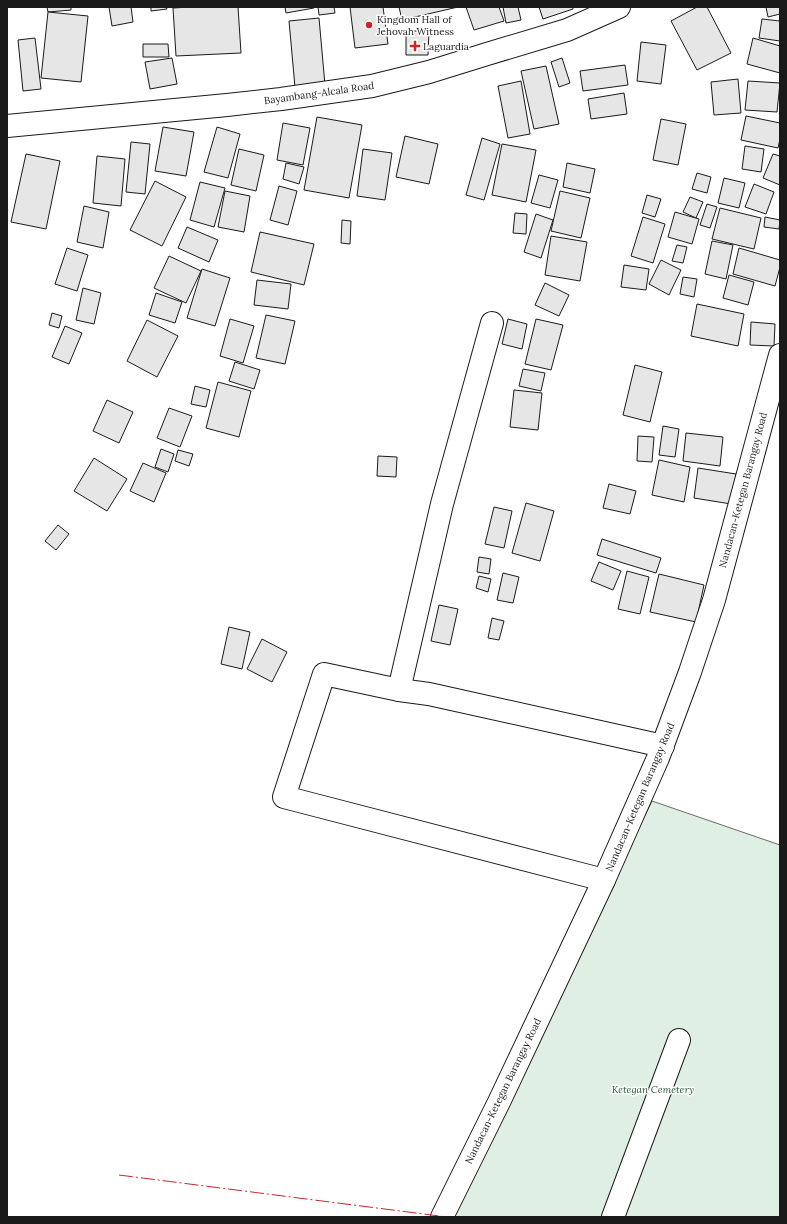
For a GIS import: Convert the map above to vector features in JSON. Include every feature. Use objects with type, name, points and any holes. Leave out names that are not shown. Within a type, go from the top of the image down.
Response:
[{"type":"street","name":"Bayambang-Alcala Road","points":[[7,126],[281,99],[372,86],[429,72],[567,30],[619,7]]},
{"type":"street","points":[[399,690],[442,504],[492,323]]},
{"type":"street","name":"Nandacan-Ketegan Barangay Road","points":[[442,1217],[499,1102],[604,880],[663,746],[714,600],[780,355]]},
{"type":"street","points":[[604,880],[284,797],[324,674],[399,690],[429,694],[663,746]]},
{"type":"street","points":[[613,1217],[679,1040]]},
{"type":"green space","name":"Ketegan Cemetery","points":[[652,801],[780,845],[780,1217],[448,1217]]},
{"type":"building","points":[[47,7],[71,7],[71,10],[48,12]]},
{"type":"building","points":[[109,7],[131,7],[133,22],[112,26]]},
{"type":"building","points":[[151,7],[166,7],[167,9],[151,11]]},
{"type":"building","points":[[238,7],[241,53],[176,56],[173,8]]},
{"type":"building","points":[[285,7],[314,7],[314,8],[286,13]]},
{"type":"building","points":[[318,7],[334,7],[335,13],[319,15]]},
{"type":"building","name":"Kingdom Hall of Jehovah Witness","points":[[350,7],[383,7],[388,44],[355,48]]},
{"type":"building","points":[[399,7],[458,7],[402,20]]},
{"type":"building","points":[[466,7],[499,7],[504,21],[474,30]]},
{"type":"building","points":[[503,7],[518,7],[521,20],[506,23]]},
{"type":"building","points":[[539,7],[573,7],[573,9],[543,19]]},
{"type":"building","points":[[697,7],[707,7],[731,53],[697,70],[671,21]]},
{"type":"building","points":[[766,7],[780,7],[780,14],[768,17]]},
{"type":"building","points":[[48,12],[88,16],[81,82],[41,78]]},
{"type":"building","points":[[319,18],[325,85],[295,87],[289,21]]},
{"type":"building","points":[[762,19],[780,21],[780,41],[759,38]]},
{"type":"building","points":[[406,31],[429,31],[428,55],[406,55]]},
{"type":"building","points":[[35,38],[41,89],[23,91],[18,40]]},
{"type":"building","points":[[753,38],[780,46],[780,73],[747,64]]},
{"type":"building","points":[[641,42],[666,45],[661,84],[637,81]]},
{"type":"building","points":[[143,44],[168,44],[169,57],[143,57]]},
{"type":"building","points":[[172,58],[177,84],[150,89],[145,62]]},
{"type":"building","points":[[562,58],[570,83],[559,87],[551,62]]},
{"type":"building","points":[[625,65],[628,85],[583,91],[580,71]]},
{"type":"building","points":[[546,66],[559,124],[534,129],[521,71]]},
{"type":"building","points":[[738,79],[741,113],[714,115],[711,82]]},
{"type":"building","points":[[521,81],[530,134],[508,138],[498,86]]},
{"type":"building","points":[[748,81],[780,83],[777,112],[745,110]]},
{"type":"building","points":[[624,93],[627,114],[591,119],[588,99]]},
{"type":"building","points":[[746,116],[780,123],[780,139],[778,148],[741,140]]},
{"type":"building","points":[[317,117],[362,125],[349,198],[304,190]]},
{"type":"building","points":[[661,119],[686,124],[678,165],[653,160]]},
{"type":"building","points":[[283,123],[310,128],[303,165],[277,160]]},
{"type":"building","points":[[163,127],[194,132],[186,176],[155,171]]},
{"type":"building","points":[[217,127],[240,134],[228,178],[204,172]]},
{"type":"building","points":[[405,136],[438,144],[429,184],[396,177]]},
{"type":"building","points":[[482,138],[500,144],[484,200],[466,195]]},
{"type":"building","points":[[131,142],[150,144],[145,194],[126,192]]},
{"type":"building","points":[[502,144],[536,150],[526,202],[492,195]]},
{"type":"building","points":[[745,146],[764,149],[761,172],[742,169]]},
{"type":"building","points":[[239,149],[264,155],[256,191],[231,185]]},
{"type":"building","points":[[363,149],[392,153],[385,200],[357,196]]},
{"type":"building","points":[[26,154],[60,161],[46,229],[11,222]]},
{"type":"building","points":[[773,154],[780,156],[780,185],[763,178]]},
{"type":"building","points":[[97,156],[125,159],[121,206],[93,203]]},
{"type":"building","points":[[286,163],[304,167],[299,184],[283,179]]},
{"type":"building","points":[[567,163],[595,169],[590,193],[563,187]]},
{"type":"building","points":[[697,173],[711,177],[707,193],[692,189]]},
{"type":"building","points":[[539,175],[558,180],[550,208],[531,203]]},
{"type":"building","points":[[724,178],[745,183],[739,208],[718,203]]},
{"type":"building","points":[[155,181],[186,197],[162,246],[130,230]]},
{"type":"building","points":[[200,182],[225,188],[214,227],[190,220]]},
{"type":"building","points":[[754,184],[774,192],[766,214],[745,207]]},
{"type":"building","points":[[279,186],[297,191],[288,225],[270,220]]},
{"type":"building","points":[[225,191],[250,196],[244,232],[218,227]]},
{"type":"building","points":[[560,191],[590,198],[581,238],[551,231]]},
{"type":"building","points":[[647,195],[661,199],[655,217],[642,213]]},
{"type":"building","points":[[690,197],[703,202],[696,218],[683,212]]},
{"type":"building","points":[[707,204],[717,207],[710,228],[700,225]]},
{"type":"building","points":[[84,206],[109,212],[103,248],[77,242]]},
{"type":"building","points":[[720,208],[761,218],[754,249],[712,239]]},
{"type":"building","points":[[675,212],[699,219],[692,244],[668,237]]},
{"type":"building","points":[[515,213],[527,214],[526,234],[513,233]]},
{"type":"building","points":[[536,214],[553,220],[541,258],[524,252]]},
{"type":"building","points":[[643,217],[665,224],[653,263],[631,256]]},
{"type":"building","points":[[765,217],[780,220],[779,229],[764,227]]},
{"type":"building","points":[[342,220],[351,221],[350,244],[341,243]]},
{"type":"building","points":[[187,227],[218,240],[209,262],[178,248]]},
{"type":"building","points":[[260,232],[314,244],[304,285],[251,272]]},
{"type":"building","points":[[551,236],[587,242],[580,281],[545,275]]},
{"type":"building","points":[[712,241],[733,245],[726,279],[705,274]]},
{"type":"building","points":[[677,245],[687,247],[683,263],[672,261]]},
{"type":"building","points":[[67,248],[88,255],[77,291],[55,284]]},
{"type":"building","points":[[739,248],[780,260],[780,267],[775,286],[733,274]]},
{"type":"building","points":[[169,256],[201,271],[186,303],[154,288]]},
{"type":"building","points":[[661,260],[681,270],[669,295],[649,284]]},
{"type":"building","points":[[624,265],[649,269],[646,290],[621,287]]},
{"type":"building","points":[[202,269],[230,278],[215,326],[187,318]]},
{"type":"building","points":[[729,275],[754,282],[748,305],[723,298]]},
{"type":"building","points":[[683,277],[697,279],[694,297],[680,294]]},
{"type":"building","points":[[257,280],[291,284],[288,309],[254,305]]},
{"type":"building","points":[[545,283],[569,295],[559,316],[535,305]]},
{"type":"building","points":[[83,288],[101,293],[94,324],[76,320]]},
{"type":"building","points":[[156,293],[182,302],[175,323],[149,315]]},
{"type":"building","points":[[697,304],[744,314],[738,346],[691,336]]},
{"type":"building","points":[[52,313],[62,316],[59,328],[49,325]]},
{"type":"building","points":[[266,315],[295,321],[285,364],[256,358]]},
{"type":"building","points":[[230,319],[254,326],[243,363],[220,356]]},
{"type":"building","points":[[508,319],[527,324],[522,349],[502,344]]},
{"type":"building","points":[[536,319],[563,325],[551,370],[525,364]]},
{"type":"building","points":[[147,320],[178,336],[157,377],[127,361]]},
{"type":"building","points":[[751,322],[775,324],[774,346],[750,345]]},
{"type":"building","points":[[65,326],[82,333],[69,364],[52,357]]},
{"type":"building","points":[[235,362],[260,370],[254,389],[229,381]]},
{"type":"building","points":[[635,365],[662,372],[650,422],[623,415]]},
{"type":"building","points":[[523,369],[545,373],[541,391],[519,386]]},
{"type":"building","points":[[218,382],[251,391],[239,437],[206,428]]},
{"type":"building","points":[[195,386],[210,390],[206,407],[191,404]]},
{"type":"building","points":[[514,390],[542,393],[538,430],[510,427]]},
{"type":"building","points":[[107,400],[133,412],[119,443],[93,431]]},
{"type":"building","points":[[169,408],[192,416],[180,447],[157,438]]},
{"type":"building","points":[[663,426],[679,429],[675,457],[659,455]]},
{"type":"building","points":[[686,433],[723,437],[720,466],[683,461]]},
{"type":"building","points":[[638,436],[654,437],[652,462],[637,461]]},
{"type":"building","points":[[161,449],[174,454],[168,472],[155,467]]},
{"type":"building","points":[[178,450],[193,454],[189,466],[175,461]]},
{"type":"building","points":[[378,456],[397,457],[396,477],[377,476]]},
{"type":"building","points":[[94,458],[127,479],[107,511],[74,491]]},
{"type":"building","points":[[659,460],[690,467],[684,502],[652,495]]},
{"type":"building","points":[[143,463],[166,473],[154,502],[130,491]]},
{"type":"building","points":[[698,468],[736,474],[731,504],[694,498]]},
{"type":"building","points":[[609,484],[636,491],[630,514],[603,508]]},
{"type":"building","points":[[526,503],[554,511],[540,561],[512,553]]},
{"type":"building","points":[[494,507],[512,511],[504,548],[485,544]]},
{"type":"building","points":[[58,525],[69,534],[56,550],[45,541]]},
{"type":"building","points":[[602,539],[661,558],[656,573],[597,555]]},
{"type":"building","points":[[479,557],[491,559],[489,574],[477,572]]},
{"type":"building","points":[[599,562],[621,571],[613,590],[591,581]]},
{"type":"building","points":[[627,571],[649,577],[640,614],[618,609]]},
{"type":"building","points":[[503,573],[519,577],[513,603],[497,600]]},
{"type":"building","points":[[659,574],[704,585],[696,622],[650,612]]},
{"type":"building","points":[[479,576],[491,579],[488,592],[476,588]]},
{"type":"building","points":[[439,605],[458,609],[450,645],[431,641]]},
{"type":"building","points":[[492,618],[504,621],[499,640],[488,638]]},
{"type":"building","points":[[229,627],[250,632],[242,669],[221,664]]},
{"type":"building","points":[[262,639],[287,652],[272,682],[247,669]]},
{"type":"power","points":[[119,1175],[447,1217]]},
{"type":"place","name":"Kingdom Hall of Jehovah Witness","points":[[369,25]]},
{"type":"place","name":"Laguardia","points":[[415,46]]}]
